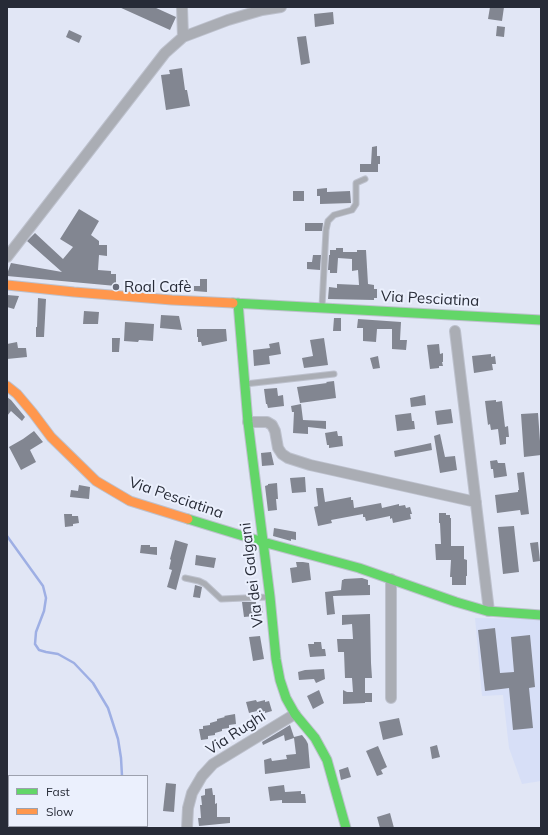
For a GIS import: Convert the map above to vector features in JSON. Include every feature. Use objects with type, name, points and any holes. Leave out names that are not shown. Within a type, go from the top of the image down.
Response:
[{"type":"street","points":[[182,7],[183,37]]},
{"type":"street","points":[[7,257],[165,53],[183,37],[228,20],[277,7]]},
{"type":"street","name":"Via Pesciatina","points":[[7,285],[172,300],[541,320]]},
{"type":"street","name":"Via dei Galgani","points":[[238,303],[248,422],[270,597],[276,658],[280,680],[286,698],[295,714],[315,738],[327,760],[346,828]]},
{"type":"street","name":"Via Pesciatina","points":[[455,331],[489,611]]},
{"type":"street","name":"Via Pesciatina","points":[[7,386],[33,413],[51,437],[96,481],[130,501],[263,542],[359,568],[456,602],[489,611],[541,615]]},
{"type":"street","points":[[248,422],[267,422],[272,425],[275,431],[278,448],[282,454],[288,458],[310,465],[476,502]]},
{"type":"street","points":[[391,579],[391,698]]},
{"type":"street","name":"Via Rughi","points":[[187,828],[188,808],[192,793],[202,776],[209,768],[213,764],[295,714]]},
{"type":"lane","points":[[322,308],[326,230],[328,221],[334,215],[352,210],[356,204],[356,182],[365,178]]},
{"type":"lane","points":[[244,384],[334,374]]},
{"type":"lane","points":[[185,578],[206,584],[221,599],[270,597]]},
{"type":"shaded area","points":[[475,618],[541,619],[541,781],[522,784],[509,748],[503,695],[482,696]]},
{"type":"building","points":[[119,7],[154,7],[176,17],[170,30]]},
{"type":"building","points":[[490,7],[504,7],[502,21],[488,19]]},
{"type":"building","points":[[333,12],[334,24],[315,27],[314,14]]},
{"type":"building","points":[[497,26],[505,27],[504,37],[496,36]]},
{"type":"building","points":[[69,30],[82,36],[79,43],[66,37]]},
{"type":"building","points":[[306,36],[310,63],[301,65],[297,37]]},
{"type":"building","points":[[182,68],[185,90],[187,90],[190,106],[166,110],[161,75],[170,74],[169,70]]},
{"type":"building","points":[[377,146],[377,156],[380,156],[378,172],[360,172],[360,164],[371,164],[372,147]]},
{"type":"building","points":[[327,188],[327,192],[350,191],[351,203],[320,204],[320,196],[317,196],[317,189]]},
{"type":"building","points":[[293,191],[304,191],[304,201],[293,201]]},
{"type":"building","points":[[79,209],[99,221],[91,235],[99,241],[99,245],[107,245],[107,256],[99,255],[98,270],[111,271],[111,274],[116,274],[116,286],[7,276],[11,263],[62,272],[27,241],[35,233],[63,259],[73,247],[60,239]]},
{"type":"building","points":[[305,223],[323,223],[322,231],[305,231]]},
{"type":"building","points":[[336,248],[343,248],[343,252],[357,252],[357,250],[366,250],[368,284],[374,285],[374,289],[377,289],[377,298],[374,298],[374,300],[328,299],[329,287],[337,288],[337,284],[359,285],[358,270],[352,271],[352,259],[338,258],[337,273],[330,273],[330,270],[328,270],[330,250],[336,250]]},
{"type":"building","points":[[313,255],[321,255],[320,270],[307,269],[307,262],[312,262]]},
{"type":"building","points":[[200,279],[207,279],[207,292],[194,291],[194,286],[200,286]]},
{"type":"building","points":[[7,295],[19,296],[14,309],[7,307]]},
{"type":"building","points":[[38,298],[46,299],[44,337],[36,337]]},
{"type":"building","points":[[84,311],[99,312],[98,324],[83,324]]},
{"type":"building","points":[[161,315],[179,316],[182,330],[160,328]]},
{"type":"building","points":[[334,318],[341,318],[341,331],[333,331]]},
{"type":"building","points":[[358,319],[401,322],[400,340],[407,340],[406,350],[392,349],[392,329],[377,329],[376,342],[363,341],[363,328],[357,328]]},
{"type":"building","points":[[125,322],[154,324],[153,341],[124,341]]},
{"type":"building","points":[[197,329],[226,329],[227,341],[202,346],[201,342],[198,342]]},
{"type":"building","points":[[112,338],[120,338],[119,352],[112,352]]},
{"type":"building","points":[[324,338],[328,365],[304,368],[302,358],[313,356],[310,340]]},
{"type":"building","points":[[17,342],[18,348],[26,348],[27,357],[7,359],[7,344]]},
{"type":"building","points":[[279,342],[281,354],[269,356],[270,364],[254,366],[253,350],[270,348],[269,344]]},
{"type":"building","points":[[439,344],[440,354],[443,353],[443,366],[430,369],[427,345]]},
{"type":"building","points":[[491,354],[491,357],[495,356],[496,364],[492,364],[493,370],[474,373],[472,356]]},
{"type":"building","points":[[378,356],[380,368],[373,369],[370,358]]},
{"type":"building","points":[[334,381],[336,398],[300,403],[297,387]]},
{"type":"building","points":[[277,388],[278,396],[283,395],[284,406],[268,408],[264,389]]},
{"type":"building","points":[[425,395],[426,405],[411,407],[410,398]]},
{"type":"building","points":[[7,397],[25,417],[22,421],[11,411],[7,416]]},
{"type":"building","points":[[496,400],[496,402],[502,401],[505,427],[508,426],[509,437],[506,437],[506,444],[500,445],[498,429],[491,430],[490,424],[488,425],[485,401]]},
{"type":"building","points":[[301,404],[303,420],[326,421],[326,429],[308,427],[308,434],[293,433],[294,412],[292,412],[291,406]]},
{"type":"building","points":[[451,409],[453,423],[437,425],[435,411]]},
{"type":"building","points":[[411,413],[415,429],[397,431],[395,415]]},
{"type":"building","points":[[538,413],[541,455],[524,457],[521,414]]},
{"type":"building","points":[[34,431],[43,442],[30,450],[36,462],[21,470],[9,447]]},
{"type":"building","points":[[337,431],[338,436],[342,436],[343,446],[329,448],[325,433]]},
{"type":"building","points":[[440,434],[445,457],[455,456],[457,470],[440,473],[434,436]]},
{"type":"building","points":[[431,443],[432,450],[395,457],[394,451]]},
{"type":"building","points":[[271,452],[274,465],[262,466],[261,453]]},
{"type":"building","points":[[497,460],[498,463],[505,463],[507,476],[494,478],[490,461]]},
{"type":"building","points":[[524,472],[529,514],[521,515],[520,510],[497,513],[495,495],[518,492],[517,473]]},
{"type":"building","points":[[305,477],[306,492],[292,493],[290,478]]},
{"type":"building","points":[[277,483],[277,510],[268,511],[265,486],[268,484]]},
{"type":"building","points":[[79,485],[90,487],[89,499],[70,497],[71,490],[78,491]]},
{"type":"building","points":[[316,488],[323,488],[325,502],[351,497],[354,508],[381,503],[382,508],[399,504],[399,506],[405,505],[406,508],[410,507],[412,514],[410,514],[411,519],[393,523],[390,516],[366,521],[363,514],[331,520],[332,523],[318,526],[314,507],[318,506]]},
{"type":"building","points":[[439,513],[446,513],[446,515],[450,515],[451,546],[464,546],[464,559],[467,560],[466,585],[452,585],[452,577],[450,577],[451,560],[436,560],[435,544],[441,544]]},
{"type":"building","points":[[64,514],[78,516],[79,523],[73,524],[73,526],[65,527]]},
{"type":"building","points":[[514,526],[519,572],[503,574],[498,527]]},
{"type":"building","points":[[274,528],[296,532],[296,540],[291,539],[291,541],[273,536]]},
{"type":"building","points":[[175,540],[188,544],[176,590],[167,587],[172,570],[169,569],[170,559]]},
{"type":"building","points":[[538,542],[540,561],[533,562],[530,543]]},
{"type":"building","points":[[141,545],[157,547],[157,555],[140,553]]},
{"type":"building","points":[[196,555],[216,558],[214,568],[195,565]]},
{"type":"building","points":[[296,562],[309,563],[311,580],[292,583],[290,568],[297,567]]},
{"type":"building","points":[[362,578],[368,580],[368,585],[370,585],[370,595],[333,596],[335,614],[327,615],[325,592],[341,590],[342,580],[344,579]]},
{"type":"building","points":[[195,585],[202,587],[200,598],[193,597]]},
{"type":"building","points":[[242,602],[256,602],[256,604],[262,604],[263,615],[244,617]]},
{"type":"building","points":[[370,614],[372,678],[365,678],[365,693],[372,693],[372,702],[343,704],[343,690],[353,692],[352,678],[345,678],[344,652],[338,652],[337,639],[353,639],[352,624],[342,625],[342,615]]},
{"type":"building","points":[[495,628],[500,673],[514,672],[511,637],[530,635],[535,687],[529,688],[533,728],[513,730],[509,688],[485,691],[478,630]]},
{"type":"building","points":[[260,636],[264,659],[253,661],[249,637]]},
{"type":"building","points":[[314,642],[321,642],[322,649],[325,649],[326,656],[310,657],[308,644],[314,644]]},
{"type":"building","points":[[324,669],[325,679],[316,683],[314,679],[299,680],[298,672]]},
{"type":"building","points":[[319,690],[324,703],[313,709],[307,696]]},
{"type":"building","points":[[256,700],[257,702],[265,700],[265,702],[269,701],[272,711],[265,713],[265,711],[257,713],[257,711],[249,713],[246,702]]},
{"type":"building","points":[[235,714],[236,724],[229,725],[229,728],[222,729],[222,731],[215,733],[215,735],[208,736],[208,739],[201,740],[199,729],[203,729],[203,726],[210,725],[210,723],[225,717],[224,716]]},
{"type":"building","points":[[399,718],[403,735],[383,740],[379,722]]},
{"type":"building","points":[[290,725],[294,737],[302,735],[308,744],[310,768],[265,774],[264,760],[271,758],[272,761],[287,759],[286,755],[296,754],[294,738],[285,741],[284,735],[263,745],[262,742]]},
{"type":"building","points":[[437,745],[440,757],[432,759],[430,747]]},
{"type":"building","points":[[378,746],[387,767],[381,770],[383,774],[377,776],[366,751]]},
{"type":"building","points":[[348,767],[351,777],[341,780],[339,770]]},
{"type":"building","points":[[166,783],[176,784],[174,812],[163,811]]},
{"type":"building","points":[[284,785],[285,792],[301,791],[301,794],[305,794],[306,803],[282,803],[282,800],[270,801],[268,787]]},
{"type":"building","points":[[212,788],[213,795],[215,795],[215,804],[217,803],[217,817],[230,817],[230,823],[199,826],[198,818],[201,818],[200,805],[202,805],[201,796],[205,795],[205,789]]},
{"type":"building","points":[[390,813],[394,828],[380,828],[377,817]]},
{"type":"waterway","points":[[7,536],[43,586],[46,598],[44,611],[36,632],[35,644],[39,650],[58,654],[74,663],[93,683],[108,708],[118,739],[122,775]]},
{"type":"traffic: fast","points":[[233,303],[541,320]]},
{"type":"traffic: fast","points":[[238,303],[248,422],[270,597],[276,659],[280,680],[286,698],[295,714],[315,738],[327,760],[346,828]]},
{"type":"traffic: fast","points":[[188,519],[263,542],[359,568],[456,602],[487,611],[541,615]]},
{"type":"traffic: slow","points":[[7,285],[172,300],[233,303]]},
{"type":"traffic: slow","points":[[7,386],[17,394],[51,437],[96,481],[130,501],[188,519]]},
{"type":"place","name":"Roal Cafè","points":[[116,287]]}]
